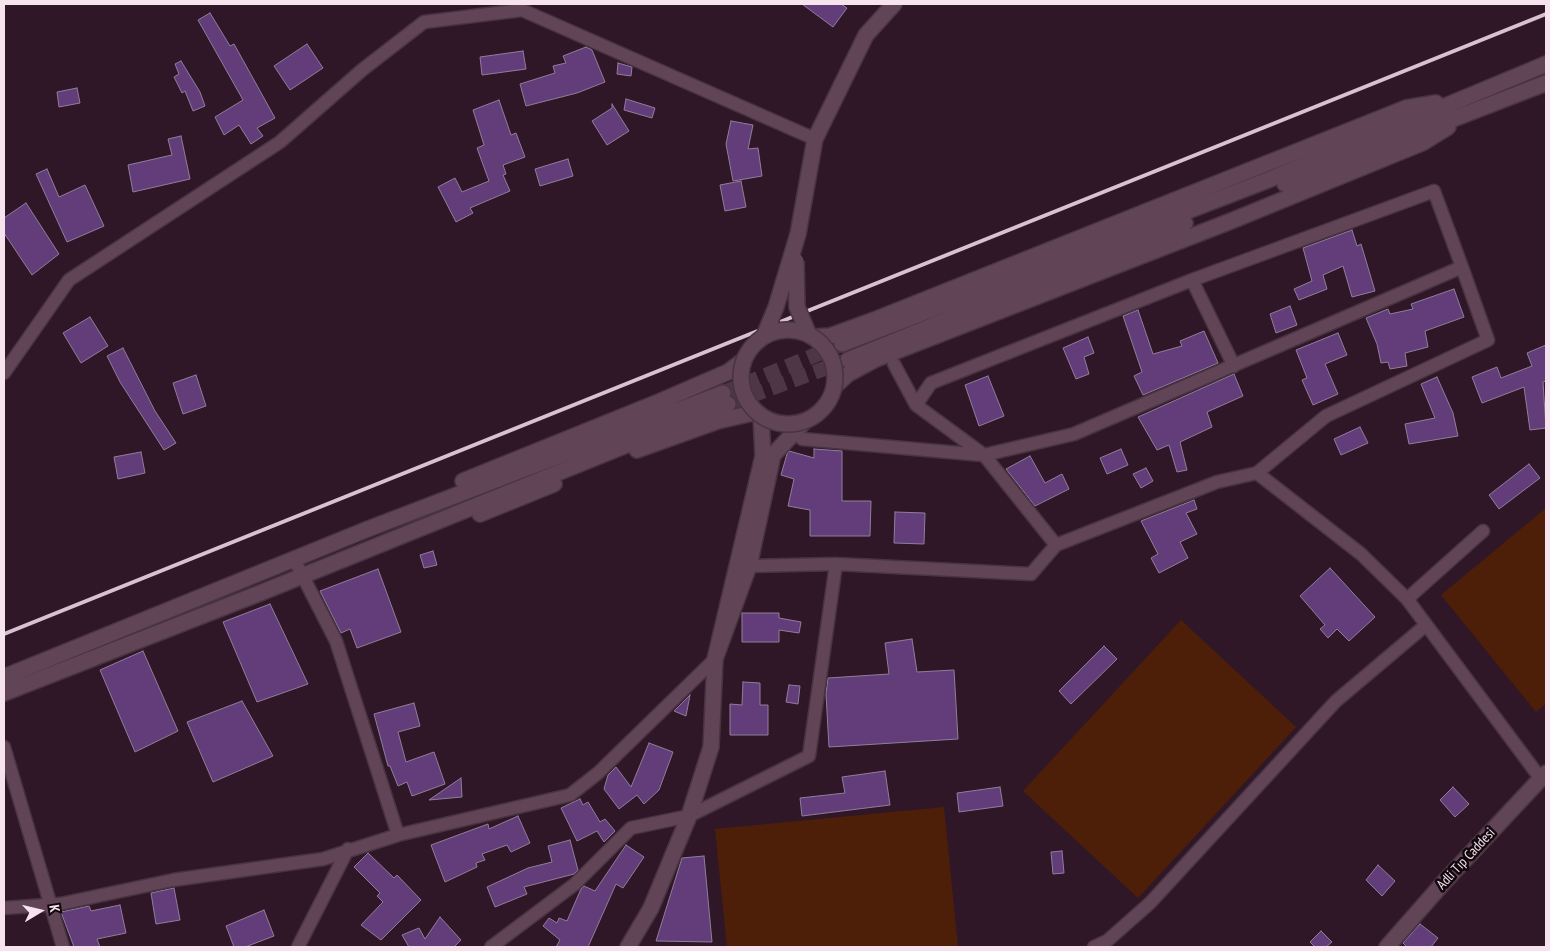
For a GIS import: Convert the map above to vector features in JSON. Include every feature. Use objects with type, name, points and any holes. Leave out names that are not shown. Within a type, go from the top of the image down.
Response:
[{"type":"main road","points":[[805,421],[790,424],[775,422],[759,414],[750,405],[743,391],[741,376],[744,360],[752,347],[764,336],[776,307],[798,234],[815,139],[866,35],[894,4]]},
{"type":"main road","points":[[848,360],[1471,104],[1546,64]]},
{"type":"main road","points":[[842,344],[1471,104],[1546,84]]},
{"type":"main road","points":[[764,336],[786,330],[811,336],[830,336],[1406,108],[1471,104]]},
{"type":"main road","points":[[834,387],[848,374],[876,360],[1422,144],[1471,104]]},
{"type":"main road","points":[[628,947],[650,908],[689,816],[711,748],[715,658],[773,455],[805,421],[818,413],[828,401],[834,387],[835,372],[830,357],[822,344],[811,336],[797,308],[795,285],[798,234]]},
{"type":"main road","points":[[294,559],[432,493],[661,401],[728,372],[744,360]]},
{"type":"main road","points":[[4,677],[294,559],[606,436],[726,398],[301,576],[4,693]]},
{"type":"main road","points":[[301,576],[361,558],[492,509],[648,446],[718,422],[759,414]]},
{"type":"main road","points":[[715,658],[749,566],[750,534],[763,456],[759,414]]},
{"type":"main road","name":"Adli Tıp Caddesi","points":[[1388,947],[1544,776]]},
{"type":"street","points":[[4,373],[69,280],[280,142],[362,70],[424,22],[522,10],[815,139]]},
{"type":"street","points":[[749,566],[836,564],[1031,574],[1056,545],[1217,482],[1257,473],[1326,416],[1488,340],[1434,191],[1192,280],[931,383],[916,405]]},
{"type":"street","points":[[802,439],[984,455],[1074,434],[1462,267]]},
{"type":"street","points":[[1192,280],[1234,366]]},
{"type":"street","points":[[894,364],[916,405],[984,455],[1056,545]]},
{"type":"street","points":[[1257,473],[1361,554],[1407,599],[1426,626],[1544,776]]},
{"type":"street","points":[[1407,599],[1483,531]]},
{"type":"street","points":[[294,559],[301,576],[336,641],[398,835]]},
{"type":"street","points":[[491,947],[575,884],[632,828],[689,816],[809,756],[836,564]]},
{"type":"street","points":[[1094,947],[1110,944],[1336,701],[1426,626]]},
{"type":"street","points":[[4,908],[49,904],[172,880],[323,859],[348,849],[398,835],[570,795],[598,773],[715,658]]},
{"type":"street","points":[[4,747],[63,947]]},
{"type":"street","points":[[298,947],[348,849]]},
{"type":"street","points":[[323,859],[340,866]]},
{"type":"shaded area","points":[[1546,508],[1546,704],[1536,712],[1441,595]]},
{"type":"shaded area","points":[[1181,620],[1296,727],[1138,898],[1023,791]]},
{"type":"shaded area","points":[[944,807],[958,947],[727,947],[715,829]]},
{"type":"building","points":[[802,4],[841,4],[847,8],[833,27]]},
{"type":"building","points":[[210,13],[230,46],[234,44],[275,118],[257,128],[263,136],[251,144],[239,125],[224,135],[215,117],[243,100],[198,20]]},
{"type":"building","points":[[307,44],[323,68],[290,90],[274,66]]},
{"type":"building","points":[[586,47],[592,50],[605,82],[577,93],[526,106],[520,84],[555,73],[553,66],[566,63],[563,56]]},
{"type":"building","points":[[523,51],[526,69],[482,75],[480,57]]},
{"type":"building","points":[[181,61],[200,92],[205,106],[193,111],[185,91],[182,93],[174,77],[179,74],[175,64]]},
{"type":"building","points":[[618,63],[632,67],[631,76],[617,74]]},
{"type":"building","points":[[77,88],[80,103],[59,107],[57,92]]},
{"type":"building","points":[[626,99],[655,108],[652,118],[624,110]]},
{"type":"building","points":[[499,100],[511,135],[516,133],[525,157],[503,165],[506,174],[503,175],[510,191],[470,208],[473,213],[456,222],[438,187],[455,178],[462,192],[489,181],[477,148],[484,145],[473,110]]},
{"type":"building","points":[[612,104],[629,131],[607,145],[592,121],[612,108]]},
{"type":"building","points":[[731,121],[753,125],[748,149],[758,148],[762,176],[733,181],[726,144]]},
{"type":"building","points":[[181,136],[190,179],[133,192],[128,165],[172,155],[168,139]]},
{"type":"building","points":[[568,159],[573,176],[540,186],[535,169]]},
{"type":"building","points":[[47,169],[59,197],[85,185],[104,226],[67,242],[36,174]]},
{"type":"building","points":[[741,181],[746,207],[725,211],[720,185]]},
{"type":"building","points":[[26,203],[59,254],[32,275],[4,233],[4,218]]},
{"type":"building","points":[[1352,230],[1357,246],[1361,244],[1375,291],[1352,297],[1343,266],[1323,275],[1327,289],[1299,300],[1294,289],[1312,281],[1303,248]]},
{"type":"building","points":[[1454,289],[1464,317],[1425,331],[1428,347],[1405,353],[1407,366],[1390,369],[1388,362],[1381,363],[1377,344],[1366,318],[1388,309],[1390,314],[1413,309],[1411,304]]},
{"type":"building","points":[[1290,306],[1297,325],[1276,333],[1270,314]]},
{"type":"building","points":[[1138,310],[1153,354],[1182,346],[1180,341],[1204,331],[1218,363],[1143,395],[1134,376],[1142,372],[1123,316]]},
{"type":"building","points":[[90,317],[108,346],[81,363],[63,333]]},
{"type":"building","points":[[1338,333],[1347,355],[1325,364],[1338,394],[1313,405],[1302,380],[1307,378],[1296,350]]},
{"type":"building","points":[[1088,337],[1094,353],[1084,357],[1089,374],[1076,379],[1063,348]]},
{"type":"building","points":[[1546,345],[1546,381],[1543,382],[1546,428],[1530,430],[1524,387],[1482,403],[1472,377],[1497,367],[1501,378],[1532,366],[1527,353]]},
{"type":"building","points":[[123,348],[155,411],[176,443],[164,450],[120,382],[107,356]]},
{"type":"building","points":[[1234,374],[1243,396],[1207,412],[1212,427],[1180,442],[1187,470],[1177,472],[1169,445],[1157,450],[1138,417]]},
{"type":"building","points":[[196,375],[206,406],[183,414],[173,383]]},
{"type":"building","points":[[988,376],[1004,416],[979,426],[965,385]]},
{"type":"building","points":[[1437,377],[1453,413],[1458,436],[1409,444],[1405,424],[1435,418],[1421,384]]},
{"type":"building","points":[[1360,427],[1368,443],[1341,455],[1334,439]]},
{"type":"building","points":[[814,449],[842,451],[842,501],[871,501],[870,536],[810,536],[810,510],[788,506],[794,479],[781,475],[787,454],[789,451],[814,458]]},
{"type":"building","points":[[1121,449],[1128,465],[1107,474],[1100,458]]},
{"type":"building","points":[[141,452],[145,473],[118,479],[114,457]]},
{"type":"building","points":[[1030,456],[1045,483],[1062,474],[1069,489],[1035,506],[1006,469]]},
{"type":"building","points":[[1529,464],[1540,478],[1499,509],[1489,495]]},
{"type":"building","points":[[1146,468],[1153,481],[1141,488],[1133,474]]},
{"type":"building","points":[[1194,500],[1197,509],[1186,513],[1197,534],[1180,542],[1188,558],[1159,573],[1151,558],[1158,554],[1141,521]]},
{"type":"building","points":[[895,512],[925,513],[924,544],[894,543]]},
{"type":"building","points":[[433,551],[437,565],[424,568],[420,555]]},
{"type":"building","points":[[1330,568],[1375,617],[1349,641],[1337,629],[1328,638],[1320,629],[1325,625],[1300,596]]},
{"type":"building","points":[[378,569],[401,632],[357,648],[350,629],[341,633],[320,591]]},
{"type":"building","points":[[270,604],[308,684],[257,702],[223,622]]},
{"type":"building","points":[[742,613],[779,613],[779,618],[801,622],[799,633],[779,630],[779,642],[742,642]]},
{"type":"building","points":[[912,639],[917,672],[954,670],[958,739],[829,747],[826,694],[828,678],[889,674],[885,643]]},
{"type":"building","points":[[1104,646],[1117,659],[1071,704],[1059,691]]},
{"type":"building","points":[[143,651],[178,731],[135,752],[100,670]]},
{"type":"building","points":[[743,682],[760,683],[760,705],[768,705],[768,735],[730,735],[730,704],[742,705]]},
{"type":"building","points":[[789,685],[800,686],[798,704],[786,702]]},
{"type":"building","points":[[690,695],[686,716],[674,711]]},
{"type":"building","points":[[242,701],[273,756],[213,782],[187,722]]},
{"type":"building","points":[[414,703],[420,726],[398,732],[406,762],[434,752],[445,784],[412,796],[407,782],[398,786],[390,766],[388,766],[374,714]]},
{"type":"building","points":[[649,743],[673,752],[659,790],[644,804],[637,795],[619,809],[604,789],[608,775],[616,767],[631,787]]},
{"type":"building","points":[[885,771],[890,805],[802,816],[800,798],[845,793],[842,777]]},
{"type":"building","points":[[461,778],[462,797],[429,800]]},
{"type":"building","points":[[1000,787],[1003,806],[959,812],[957,793]]},
{"type":"building","points":[[1453,787],[1469,804],[1455,817],[1440,800]]},
{"type":"building","points":[[580,799],[583,805],[588,802],[600,822],[605,819],[615,831],[604,842],[597,831],[577,841],[561,808]]},
{"type":"building","points":[[518,816],[530,843],[511,852],[507,845],[482,854],[485,860],[476,863],[477,867],[445,882],[431,845],[488,824],[489,829]]},
{"type":"building","points":[[570,840],[578,870],[574,874],[524,887],[527,894],[495,907],[487,887],[528,868],[552,862],[548,846]]},
{"type":"building","points":[[626,845],[644,857],[623,888],[616,884],[588,947],[556,947],[560,940],[543,926],[549,918],[557,923],[559,918],[567,921],[581,889],[584,886],[595,891]]},
{"type":"building","points":[[1062,851],[1064,873],[1053,874],[1051,852]]},
{"type":"building","points":[[368,853],[394,878],[397,875],[421,900],[381,940],[361,925],[383,902],[377,896],[380,893],[354,867]]},
{"type":"building","points":[[704,856],[712,942],[656,941],[682,858]]},
{"type":"building","points":[[1378,865],[1395,881],[1382,896],[1366,880]]},
{"type":"building","points":[[174,888],[180,920],[156,924],[151,893]]},
{"type":"building","points":[[120,905],[126,933],[97,939],[100,947],[74,947],[61,912],[89,906],[91,911]]},
{"type":"building","points":[[264,910],[274,936],[245,947],[234,947],[226,926]]},
{"type":"building","points":[[440,917],[461,940],[454,947],[409,947],[402,935],[419,928],[425,939]]},
{"type":"building","points":[[1420,924],[1438,938],[1431,947],[1407,947],[1403,943]]},
{"type":"building","points":[[1321,931],[1332,942],[1326,947],[1315,947],[1310,942]]},
{"type":"tunnel","points":[[723,393],[842,344]]},
{"type":"tunnel","points":[[728,404],[848,360]]},
{"type":"railway","points":[[4,634],[1546,14]]}]
